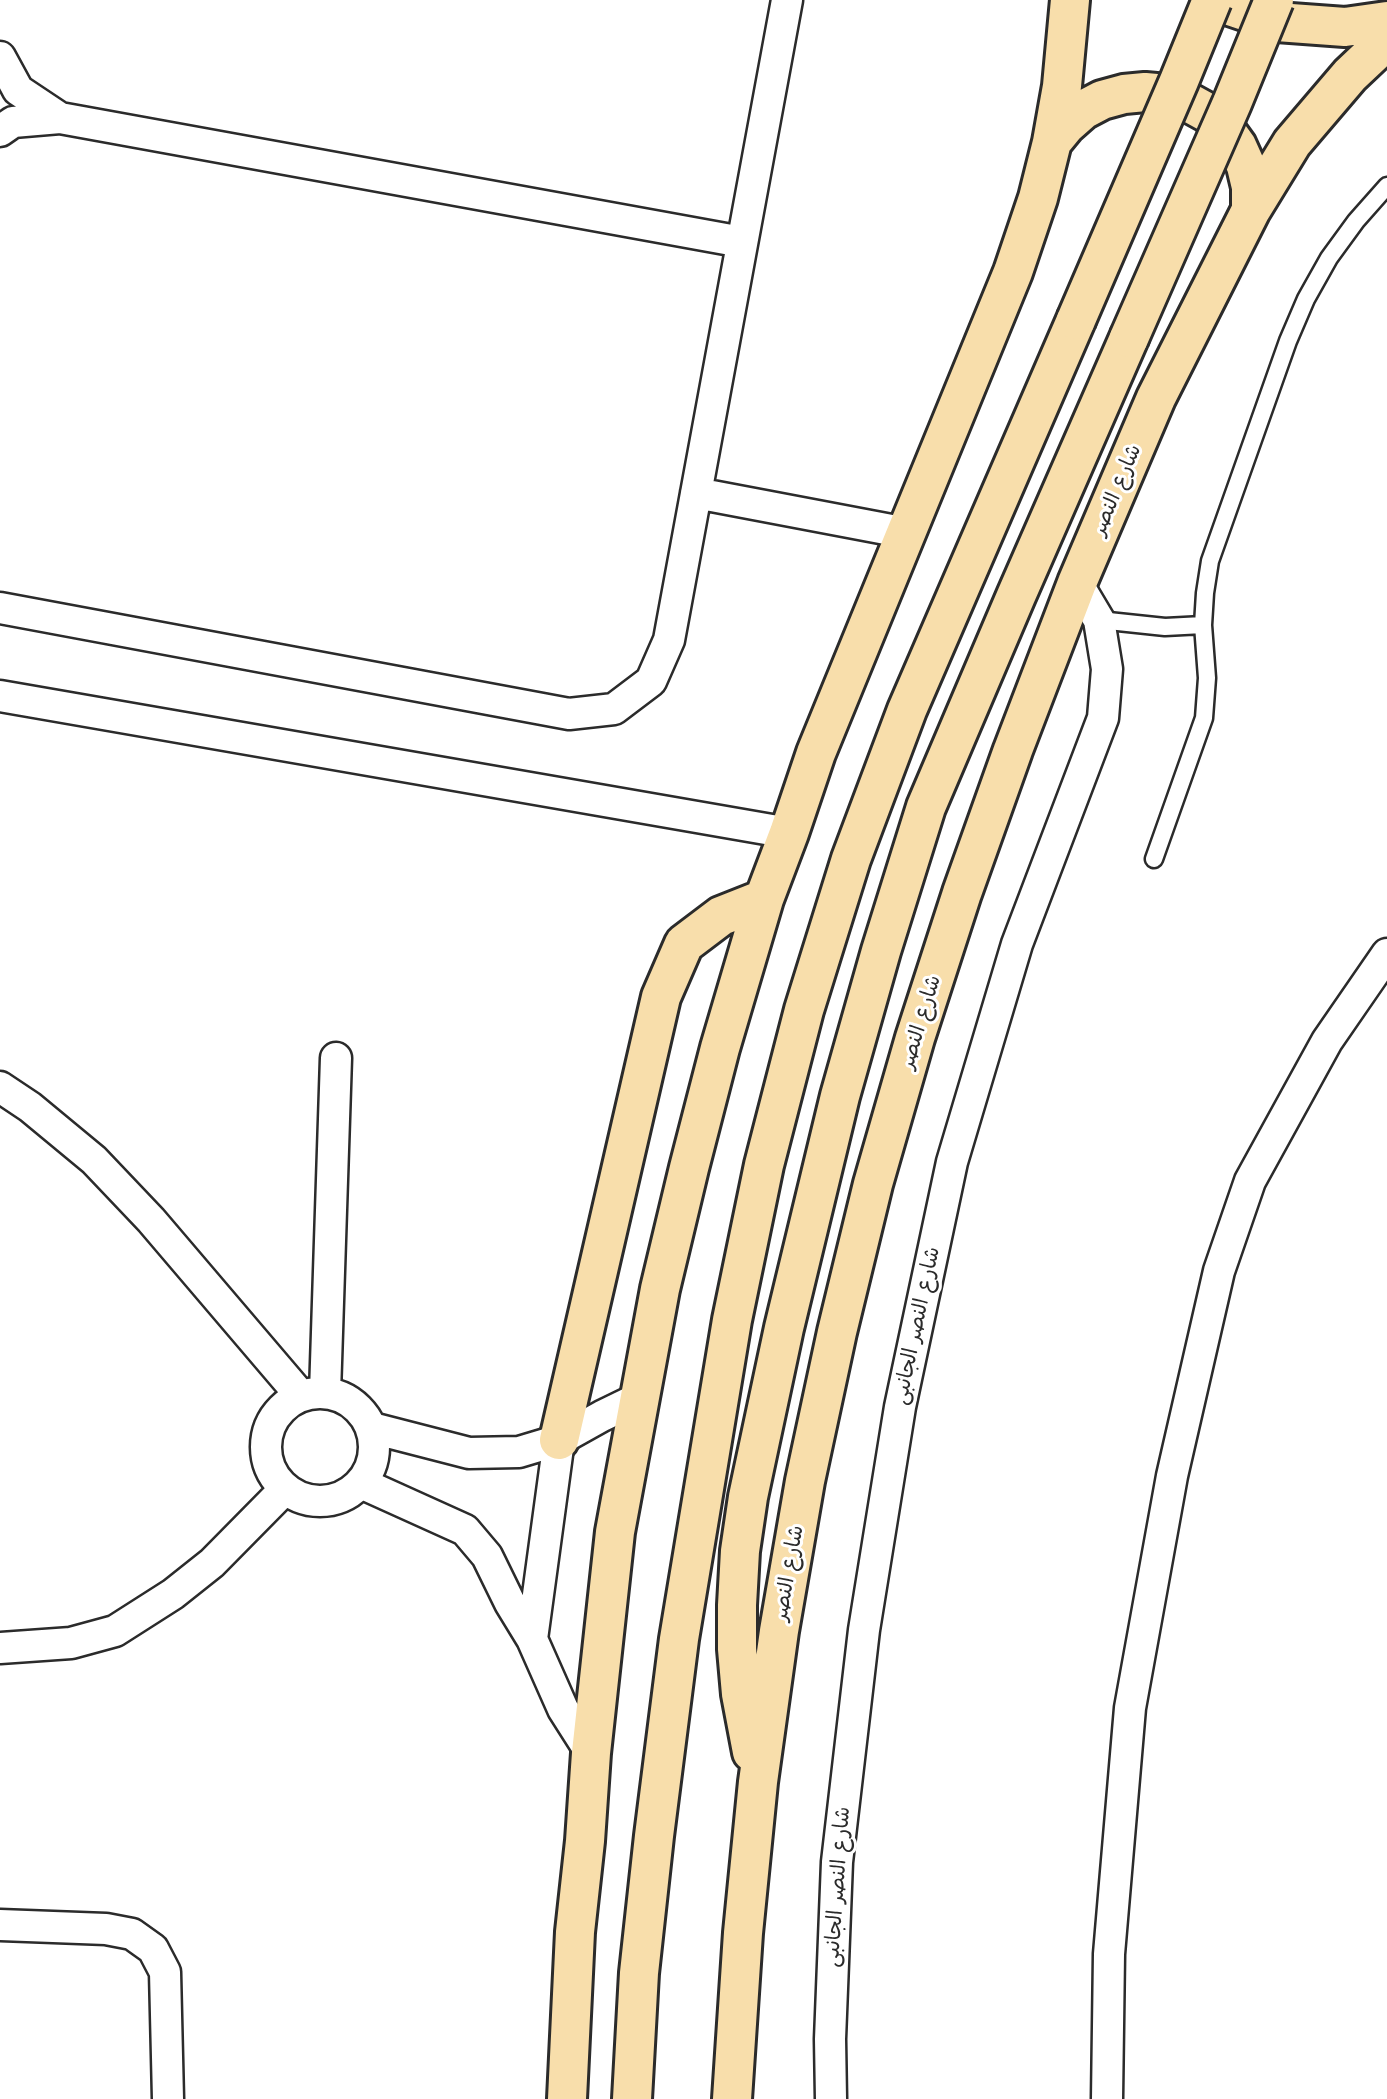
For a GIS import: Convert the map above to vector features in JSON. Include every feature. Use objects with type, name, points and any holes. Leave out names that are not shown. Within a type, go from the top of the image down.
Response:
[{"type":"main road","points":[[567,2099],[575,1932],[615,1532],[660,1289],[720,1048],[764,900],[816,753],[1013,272],[1038,198],[1062,86],[1070,0]]},
{"type":"main road","points":[[632,2099],[639,1973],[679,1639],[732,1320],[764,1164],[804,1010],[851,859],[907,710],[1212,0],[1277,22],[1345,27],[1387,21]]},
{"type":"main road","points":[[758,1782],[741,1694],[737,1649],[740,1551],[748,1497],[784,1328],[837,1109],[881,951],[926,807],[1227,115],[1274,0]]},
{"type":"main road","name":"شارع النصر","points":[[732,2099],[743,1933],[758,1782],[779,1631],[805,1481],[837,1332],[873,1184],[915,1038],[962,893],[1013,750],[1077,583],[1156,398],[1251,209],[1292,143],[1350,75],[1387,40]]},
{"type":"main road","points":[[1052,142],[1083,110],[1102,100],[1145,92],[1167,94],[1208,113],[1224,128],[1237,146],[1246,166],[1251,187],[1251,209]]},
{"type":"main road","points":[[559,1440],[661,997],[684,944],[721,916],[764,900]]},
{"type":"street","points":[[0,608],[569,714],[614,709],[650,681],[669,640],[787,0]]},
{"type":"street","points":[[0,57],[18,90],[60,118]]},
{"type":"street","points":[[0,131],[13,121],[60,118],[742,242]]},
{"type":"street","points":[[696,493],[907,533]]},
{"type":"street","name":"شارع النصر الجانبى","points":[[831,2099],[830,2039],[837,1862],[864,1630],[900,1407],[956,1149],[1017,944],[1103,718],[1107,669],[1099,620],[1077,583]]},
{"type":"street","points":[[0,696],[789,833]]},
{"type":"street","points":[[1107,2099],[1109,1954],[1130,1708],[1172,1476],[1219,1271],[1250,1181],[1327,1041],[1387,954]]},
{"type":"street","points":[[313,1394],[336,1058]]},
{"type":"street","points":[[0,1087],[30,1107],[94,1160],[313,1394]]},
{"type":"street","points":[[313,1394],[343,1398],[360,1410],[372,1428],[374,1457],[361,1483],[338,1500],[310,1502],[284,1490],[268,1466],[265,1438],[277,1412],[313,1394]]},
{"type":"street","points":[[372,1428],[469,1453],[519,1452],[559,1440],[639,1398]]},
{"type":"street","points":[[532,1639],[559,1440]]},
{"type":"street","points":[[361,1483],[465,1530],[487,1556],[510,1603],[532,1639],[564,1709],[591,1753]]},
{"type":"street","points":[[0,1648],[71,1643],[115,1631],[173,1594],[212,1563],[284,1490]]},
{"type":"street","points":[[0,1925],[106,1929],[132,1934],[153,1949],[165,1972],[168,2099]]},
{"type":"lane","points":[[1154,859],[1204,718],[1207,678],[1203,625],[1210,561],[1288,341],[1306,299],[1329,258],[1356,221],[1387,186]]},
{"type":"lane","points":[[1099,620],[1165,627],[1203,625]]}]
